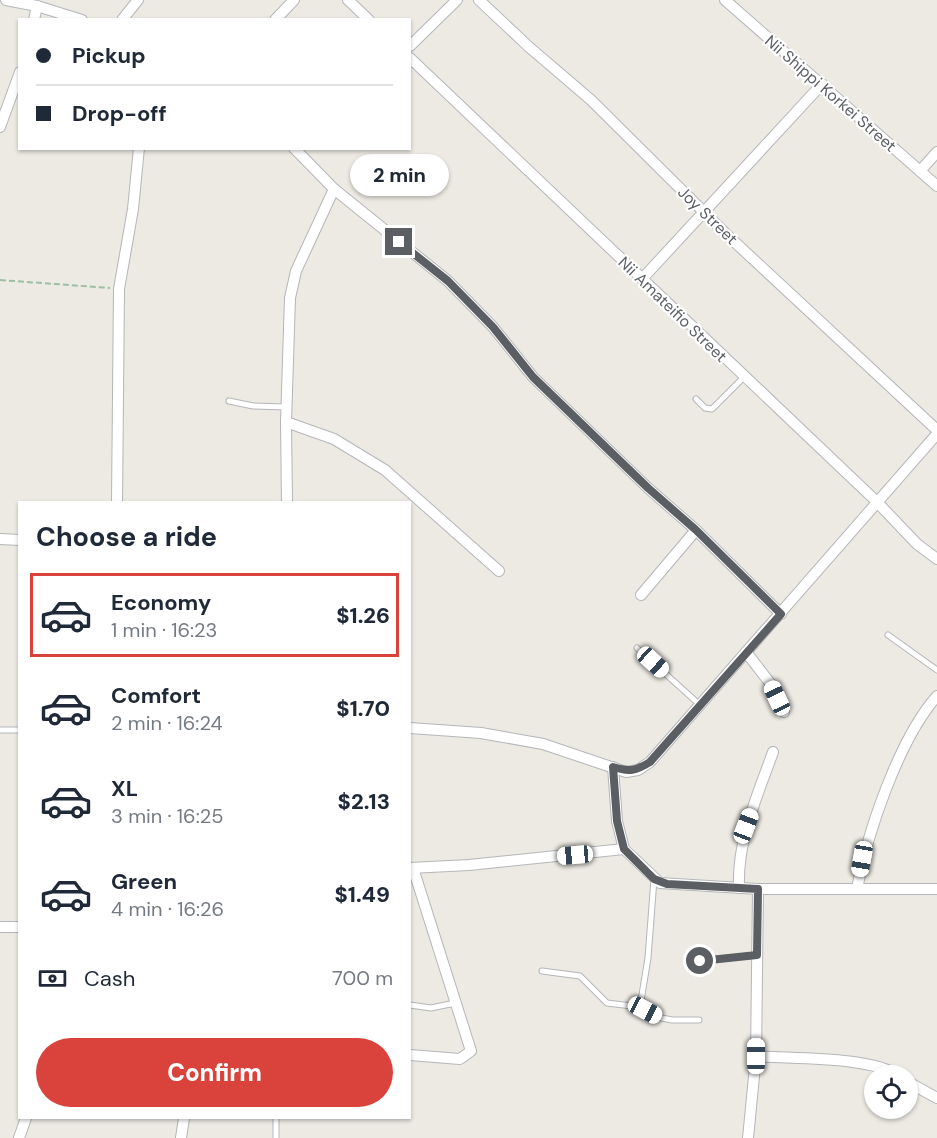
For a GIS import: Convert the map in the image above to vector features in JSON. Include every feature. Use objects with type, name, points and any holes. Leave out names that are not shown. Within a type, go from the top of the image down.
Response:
[{"type":"street","points":[[6,0],[38,6],[76,18]]},
{"type":"street","points":[[124,18],[138,0]]},
{"type":"street","points":[[277,18],[294,0]]},
{"type":"street","points":[[348,0],[367,18]]},
{"type":"street","points":[[411,45],[457,0]]},
{"type":"street","name":"Joy Street","points":[[479,0],[591,100],[704,212],[937,432]]},
{"type":"street","name":"Nii Shippi Korkei Street","points":[[725,0],[937,186]]},
{"type":"street","points":[[35,18],[38,6]]},
{"type":"street","name":"Nii Amateifio Street","points":[[411,59],[876,501],[917,543],[937,559]]},
{"type":"street","points":[[642,279],[822,84]]},
{"type":"street","points":[[0,127],[17,89]]},
{"type":"street","points":[[117,501],[119,289],[133,209],[139,150]]},
{"type":"street","points":[[296,150],[334,189],[448,281],[493,327],[533,377],[648,488],[696,530],[781,614]]},
{"type":"street","points":[[920,171],[937,152]]},
{"type":"street","points":[[287,501],[286,407],[290,298],[296,271],[334,189]]},
{"type":"street","points":[[286,422],[334,439],[385,470],[499,571]]},
{"type":"street","points":[[411,728],[481,733],[543,744],[626,771],[638,770],[650,762],[701,706],[937,432]]},
{"type":"street","points":[[641,595],[696,530]]},
{"type":"street","points":[[0,539],[18,540]]},
{"type":"street","points":[[746,652],[770,683],[784,712]]},
{"type":"street","points":[[857,889],[862,859],[897,764],[927,707],[937,696]]},
{"type":"street","points":[[739,888],[738,864],[746,826],[773,752]]},
{"type":"street","points":[[613,767],[617,821],[624,849],[654,879],[667,884],[758,889],[937,889]]},
{"type":"street","points":[[411,1055],[460,1059],[467,1057],[471,1051],[411,868],[624,849]]},
{"type":"street","points":[[748,1138],[756,1056],[758,889]]},
{"type":"street","points":[[0,927],[18,927]]},
{"type":"street","points":[[756,1056],[870,1065]]},
{"type":"street","points":[[918,1088],[937,1098]]},
{"type":"street","points":[[18,1138],[26,1119]]},
{"type":"street","points":[[181,1138],[184,1119]]},
{"type":"lane","points":[[696,399],[705,408],[712,409],[745,376]]},
{"type":"lane","points":[[230,401],[253,406],[286,407]]},
{"type":"lane","points":[[888,635],[937,670]]},
{"type":"lane","points":[[637,648],[701,706]]},
{"type":"lane","points":[[0,730],[18,730]]},
{"type":"lane","points":[[640,1007],[648,958],[654,879]]},
{"type":"lane","points":[[700,961],[757,955]]},
{"type":"lane","points":[[542,971],[575,974],[607,1003],[640,1007],[657,1017],[699,1020]]},
{"type":"lane","points":[[411,1005],[431,1008],[455,1003]]},
{"type":"lane","points":[[276,1119],[276,1138]]},
{"type":"path","points":[[0,280],[119,289]]},
{"type":"route","points":[[399,242],[448,281],[493,327],[533,377],[648,488],[696,530],[781,614],[650,762],[638,770],[626,771],[613,767],[617,821],[624,849],[654,879],[667,884],[758,889],[757,955],[700,961]]}]
